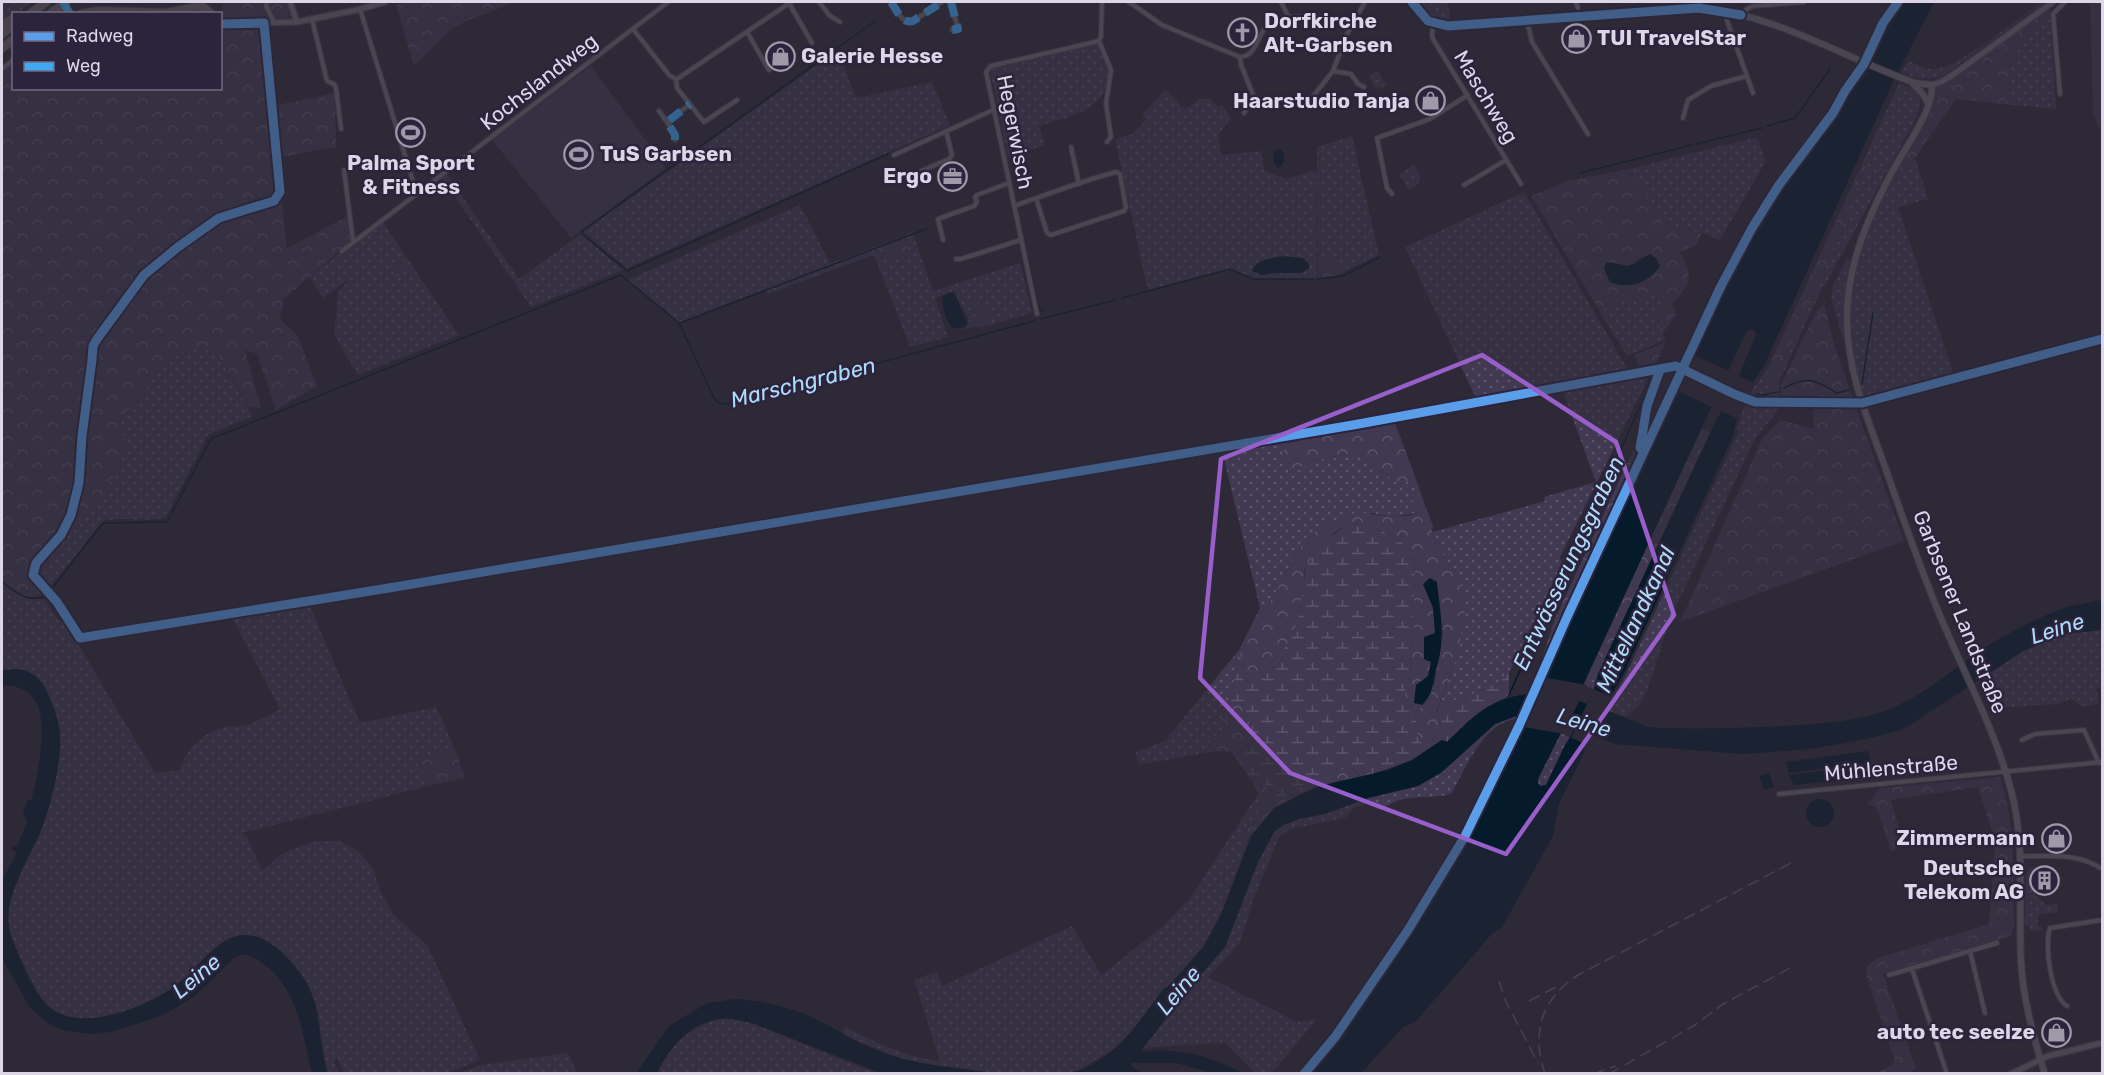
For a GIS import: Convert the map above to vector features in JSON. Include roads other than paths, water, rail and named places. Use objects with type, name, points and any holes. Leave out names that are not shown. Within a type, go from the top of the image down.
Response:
[{"type":"highway","points":[[33,11],[46,2]]},
{"type":"highway","points":[[53,12],[66,2]]},
{"type":"highway","points":[[171,12],[202,6],[209,12]]},
{"type":"highway","points":[[92,12],[132,12]]},
{"type":"main road","points":[[1412,2],[1421,15],[1433,23],[1448,26],[1699,8],[1724,11],[1814,41],[1900,77],[1910,82],[1922,93],[1928,103]]},
{"type":"main road","points":[[1910,82],[1929,85],[1928,103]]},
{"type":"main road","name":"Garbsener Landstraße","points":[[1928,103],[1922,119],[1865,228],[1852,271],[1847,307],[1849,345],[1862,403],[1925,581],[1982,711],[2006,773],[2015,808],[2021,856],[2020,937],[2023,985],[2030,1025],[2045,1074]]},
{"type":"street","points":[[267,2],[266,6],[274,22]]},
{"type":"street","points":[[291,2],[297,22]]},
{"type":"street","points":[[222,24],[297,22],[385,2]]},
{"type":"street","name":"Kochslandweg","points":[[342,251],[668,2]]},
{"type":"street","points":[[676,79],[790,2],[812,43]]},
{"type":"street","points":[[819,2],[830,16],[840,22]]},
{"type":"street","points":[[891,2],[903,20],[908,22],[942,2]]},
{"type":"street","points":[[951,2],[957,29],[952,30]]},
{"type":"street","points":[[1102,2],[1099,40],[1112,73],[1106,104],[1111,137],[1107,142]]},
{"type":"street","points":[[1130,2],[1162,25],[1240,57],[1250,54],[1268,25],[1288,16],[1353,21]]},
{"type":"street","points":[[1281,2],[1288,16]]},
{"type":"street","points":[[1314,95],[1333,71],[1353,21],[1365,2]]},
{"type":"street","points":[[1576,2],[1578,8]]},
{"type":"street","points":[[1741,15],[1750,7],[1804,2]]},
{"type":"street","points":[[1929,85],[1954,74],[2053,2]]},
{"type":"street","points":[[2060,94],[2053,14],[2065,2]]},
{"type":"street","points":[[360,9],[417,194]]},
{"type":"street","points":[[1724,11],[1753,93]]},
{"type":"street","points":[[312,19],[327,81],[334,84],[336,88],[341,129]]},
{"type":"street","points":[[1527,21],[1532,42],[1587,134]]},
{"type":"street","name":"Maschweg","points":[[1433,23],[1432,37],[1521,184]]},
{"type":"street","points":[[633,29],[669,74],[676,79],[677,88],[704,122],[737,100]]},
{"type":"street","points":[[747,32],[769,70]]},
{"type":"street","name":"Hegerwisch","points":[[1037,314],[986,74],[989,66],[1099,40]]},
{"type":"street","points":[[1240,57],[1254,97],[1244,113]]},
{"type":"street","points":[[1333,71],[1351,74],[1358,84],[1364,87]]},
{"type":"street","points":[[1683,118],[1688,100],[1711,87],[1747,76]]},
{"type":"street","points":[[1392,194],[1387,188],[1377,138],[1430,119],[1468,96]]},
{"type":"street","points":[[667,122],[690,104]]},
{"type":"street","points":[[894,155],[993,110]]},
{"type":"street","points":[[659,111],[675,135],[675,140]]},
{"type":"street","points":[[921,171],[952,157],[953,152],[946,131]]},
{"type":"street","points":[[1071,147],[1079,184]]},
{"type":"street","points":[[1464,185],[1506,160]]},
{"type":"street","points":[[345,170],[353,242]]},
{"type":"street","points":[[1014,206],[1036,198],[1115,172],[1120,176],[1126,207],[1125,210],[1053,234],[1047,232],[1036,198]]},
{"type":"street","points":[[943,240],[939,218],[974,206],[975,196],[1009,183]]},
{"type":"street","points":[[956,259],[1022,240]]},
{"type":"street","points":[[2022,740],[2035,734],[2084,730],[2101,762]]},
{"type":"street","name":"Mühlenstraße","points":[[1779,794],[2101,762]]},
{"type":"street","points":[[2021,856],[2075,857],[2103,869]]},
{"type":"street","points":[[2067,1006],[2060,1002],[2053,980],[2050,964],[2050,928],[2103,920]]},
{"type":"street","points":[[1889,975],[1997,943]]},
{"type":"street","points":[[1970,951],[1985,1013]]},
{"type":"street","points":[[1912,969],[1947,1074]]},
{"type":"street","points":[[2011,1074],[2062,1051],[2103,1043]]},
{"type":"water","points":[[1901,2],[1934,2],[1892,84],[1764,366],[1754,380],[1737,418],[1733,436],[1623,675],[1603,709],[1649,727],[1662,728],[1770,727],[1842,721],[1897,706],[1922,692],[2001,638],[2067,607],[2102,600],[2102,630],[2066,634],[2023,651],[1904,729],[1866,739],[1811,749],[1743,754],[1615,744],[1590,734],[1583,755],[1559,804],[1553,836],[1502,927],[1490,936],[1415,1022],[1403,1027],[1361,1073],[1311,1073],[1342,1037],[1449,871],[1525,718],[1516,716],[1495,724],[1442,772],[1418,786],[1368,798],[1325,814],[1299,819],[1283,825],[1274,832],[1258,862],[1225,947],[1190,987],[1141,1051],[1198,1055],[1242,1073],[1212,1073],[1176,1063],[1132,1063],[1130,1066],[1143,1073],[1065,1074],[1096,1062],[1122,1042],[1163,989],[1170,985],[1204,946],[1223,910],[1251,836],[1274,808],[1316,787],[1388,770],[1412,760],[1442,740],[1447,742],[1487,707],[1509,698],[1538,693],[1737,265],[1796,168],[1860,76]],"holes":[[[1750,329],[1755,331],[1756,335],[1738,379],[1716,420],[1598,674],[1587,704],[1576,700],[1746,332]],[[1564,726],[1575,729],[1546,785],[1540,786],[1538,779]]]},
{"type":"water","points":[[1280,149],[1284,154],[1284,159],[1278,168],[1274,162],[1274,154],[1275,150]]},
{"type":"water","points":[[1650,254],[1656,258],[1660,266],[1650,277],[1631,285],[1610,282],[1604,269],[1606,263],[1630,266]]},
{"type":"water","points":[[1282,256],[1303,258],[1309,264],[1309,268],[1302,273],[1262,275],[1252,271],[1260,262]]},
{"type":"water","points":[[952,292],[955,294],[967,323],[961,328],[952,328],[943,308],[943,296]]},
{"type":"water","points":[[1430,578],[1437,582],[1442,624],[1441,645],[1432,687],[1422,705],[1414,703],[1416,685],[1428,676],[1431,662],[1424,659],[1424,637],[1435,633],[1433,608],[1423,584]]},
{"type":"water","name":"Leine","points":[[19,669],[35,676],[45,688],[60,732],[57,772],[48,809],[17,882],[9,909],[11,936],[14,944],[27,974],[44,1002],[63,1015],[80,1018],[99,1017],[137,1007],[155,999],[183,980],[225,941],[243,935],[252,935],[276,947],[290,960],[308,986],[316,1010],[328,1073],[312,1073],[297,1012],[291,998],[273,972],[249,955],[235,957],[196,995],[165,1014],[110,1032],[94,1034],[66,1031],[52,1026],[30,1008],[2,958],[2,880],[17,853],[11,848],[18,845],[27,821],[23,813],[27,801],[32,799],[41,747],[42,728],[39,711],[33,697],[21,688],[2,686],[2,670]]},
{"type":"water","points":[[1868,751],[1871,763],[1789,773],[1786,762]]},
{"type":"water","points":[[1872,765],[1875,777],[1794,785],[1789,775]]},
{"type":"water","points":[[1769,773],[1774,787],[1764,790],[1759,776]]},
{"type":"water","points":[[1820,799],[1830,803],[1834,813],[1830,823],[1820,827],[1810,823],[1806,813],[1810,803]]},
{"type":"water","points":[[736,999],[768,1003],[800,1012],[866,1046],[903,1059],[995,1073],[881,1073],[752,1023],[727,1018],[708,1021],[689,1031],[674,1046],[657,1073],[636,1073],[669,1026],[707,1003]]},
{"type":"waterway","points":[[875,21],[582,231],[582,234],[627,271],[888,154]]},
{"type":"waterway","name":"Marschgraben","points":[[1767,126],[1795,118],[1830,69]]},
{"type":"waterway","name":"Marschgraben","points":[[1696,144],[1762,128]]},
{"type":"waterway","name":"Marschgraben","points":[[1580,173],[1692,145]]},
{"type":"waterway","points":[[680,323],[926,229]]},
{"type":"waterway","name":"Marschgraben","points":[[1316,279],[1343,276],[1380,257]]},
{"type":"waterway","points":[[1028,260],[1039,309],[1044,311]]},
{"type":"waterway","name":"Marschgraben","points":[[1122,298],[1230,269],[1253,279],[1314,279]]},
{"type":"waterway","points":[[49,592],[103,523],[167,522],[211,439],[621,275],[679,323],[715,400],[727,404],[1034,321]]},
{"type":"waterway","name":"Marschgraben","points":[[1041,319],[1115,300]]},
{"type":"waterway","points":[[1862,384],[1873,313]]},
{"type":"waterway","points":[[1784,388],[1799,382],[1811,381],[1837,393],[1849,390]]},
{"type":"waterway","name":"Entwässerungsgraben","points":[[1508,697],[1649,387]]},
{"type":"waterway","points":[[1756,394],[1777,392]]},
{"type":"waterway","points":[[2,582],[29,598],[34,599],[47,595]]},
{"type":"tunnel","points":[[59,2],[65,12]]},
{"type":"railway","points":[[1545,1074],[1539,1045],[1542,1018],[1555,995],[1565,984],[1791,863]]},
{"type":"railway","points":[[1609,1074],[1695,1025],[1723,1004],[1794,966]]},
{"type":"railway","points":[[1499,981],[1506,1002],[1538,1063]]},
{"type":"railway","points":[[1529,1001],[1558,986]]},
{"type":"railway","points":[[1593,1074],[1616,1066]]},
{"type":"place","name":"Dorfkirche Alt-Garbsen","points":[[1243,33]]},
{"type":"place","name":"TUI TravelStar","points":[[1576,38]]},
{"type":"place","name":"Galerie Hesse","points":[[780,56]]},
{"type":"place","name":"Haarstudio Tanja","points":[[1431,101]]},
{"type":"place","name":"Palma Sport & Fitness","points":[[411,132]]},
{"type":"place","name":"TuS Garbsen","points":[[579,154]]},
{"type":"place","name":"Ergo","points":[[953,176]]},
{"type":"place","name":"Zimmermann","points":[[2056,838]]},
{"type":"place","name":"Deutsche Telekom AG","points":[[2045,880]]},
{"type":"place","name":"auto tec seelze","points":[[2056,1032]]},
{"type":"water label","name":"Mittellandkanal","points":[[1635,619]]}]
